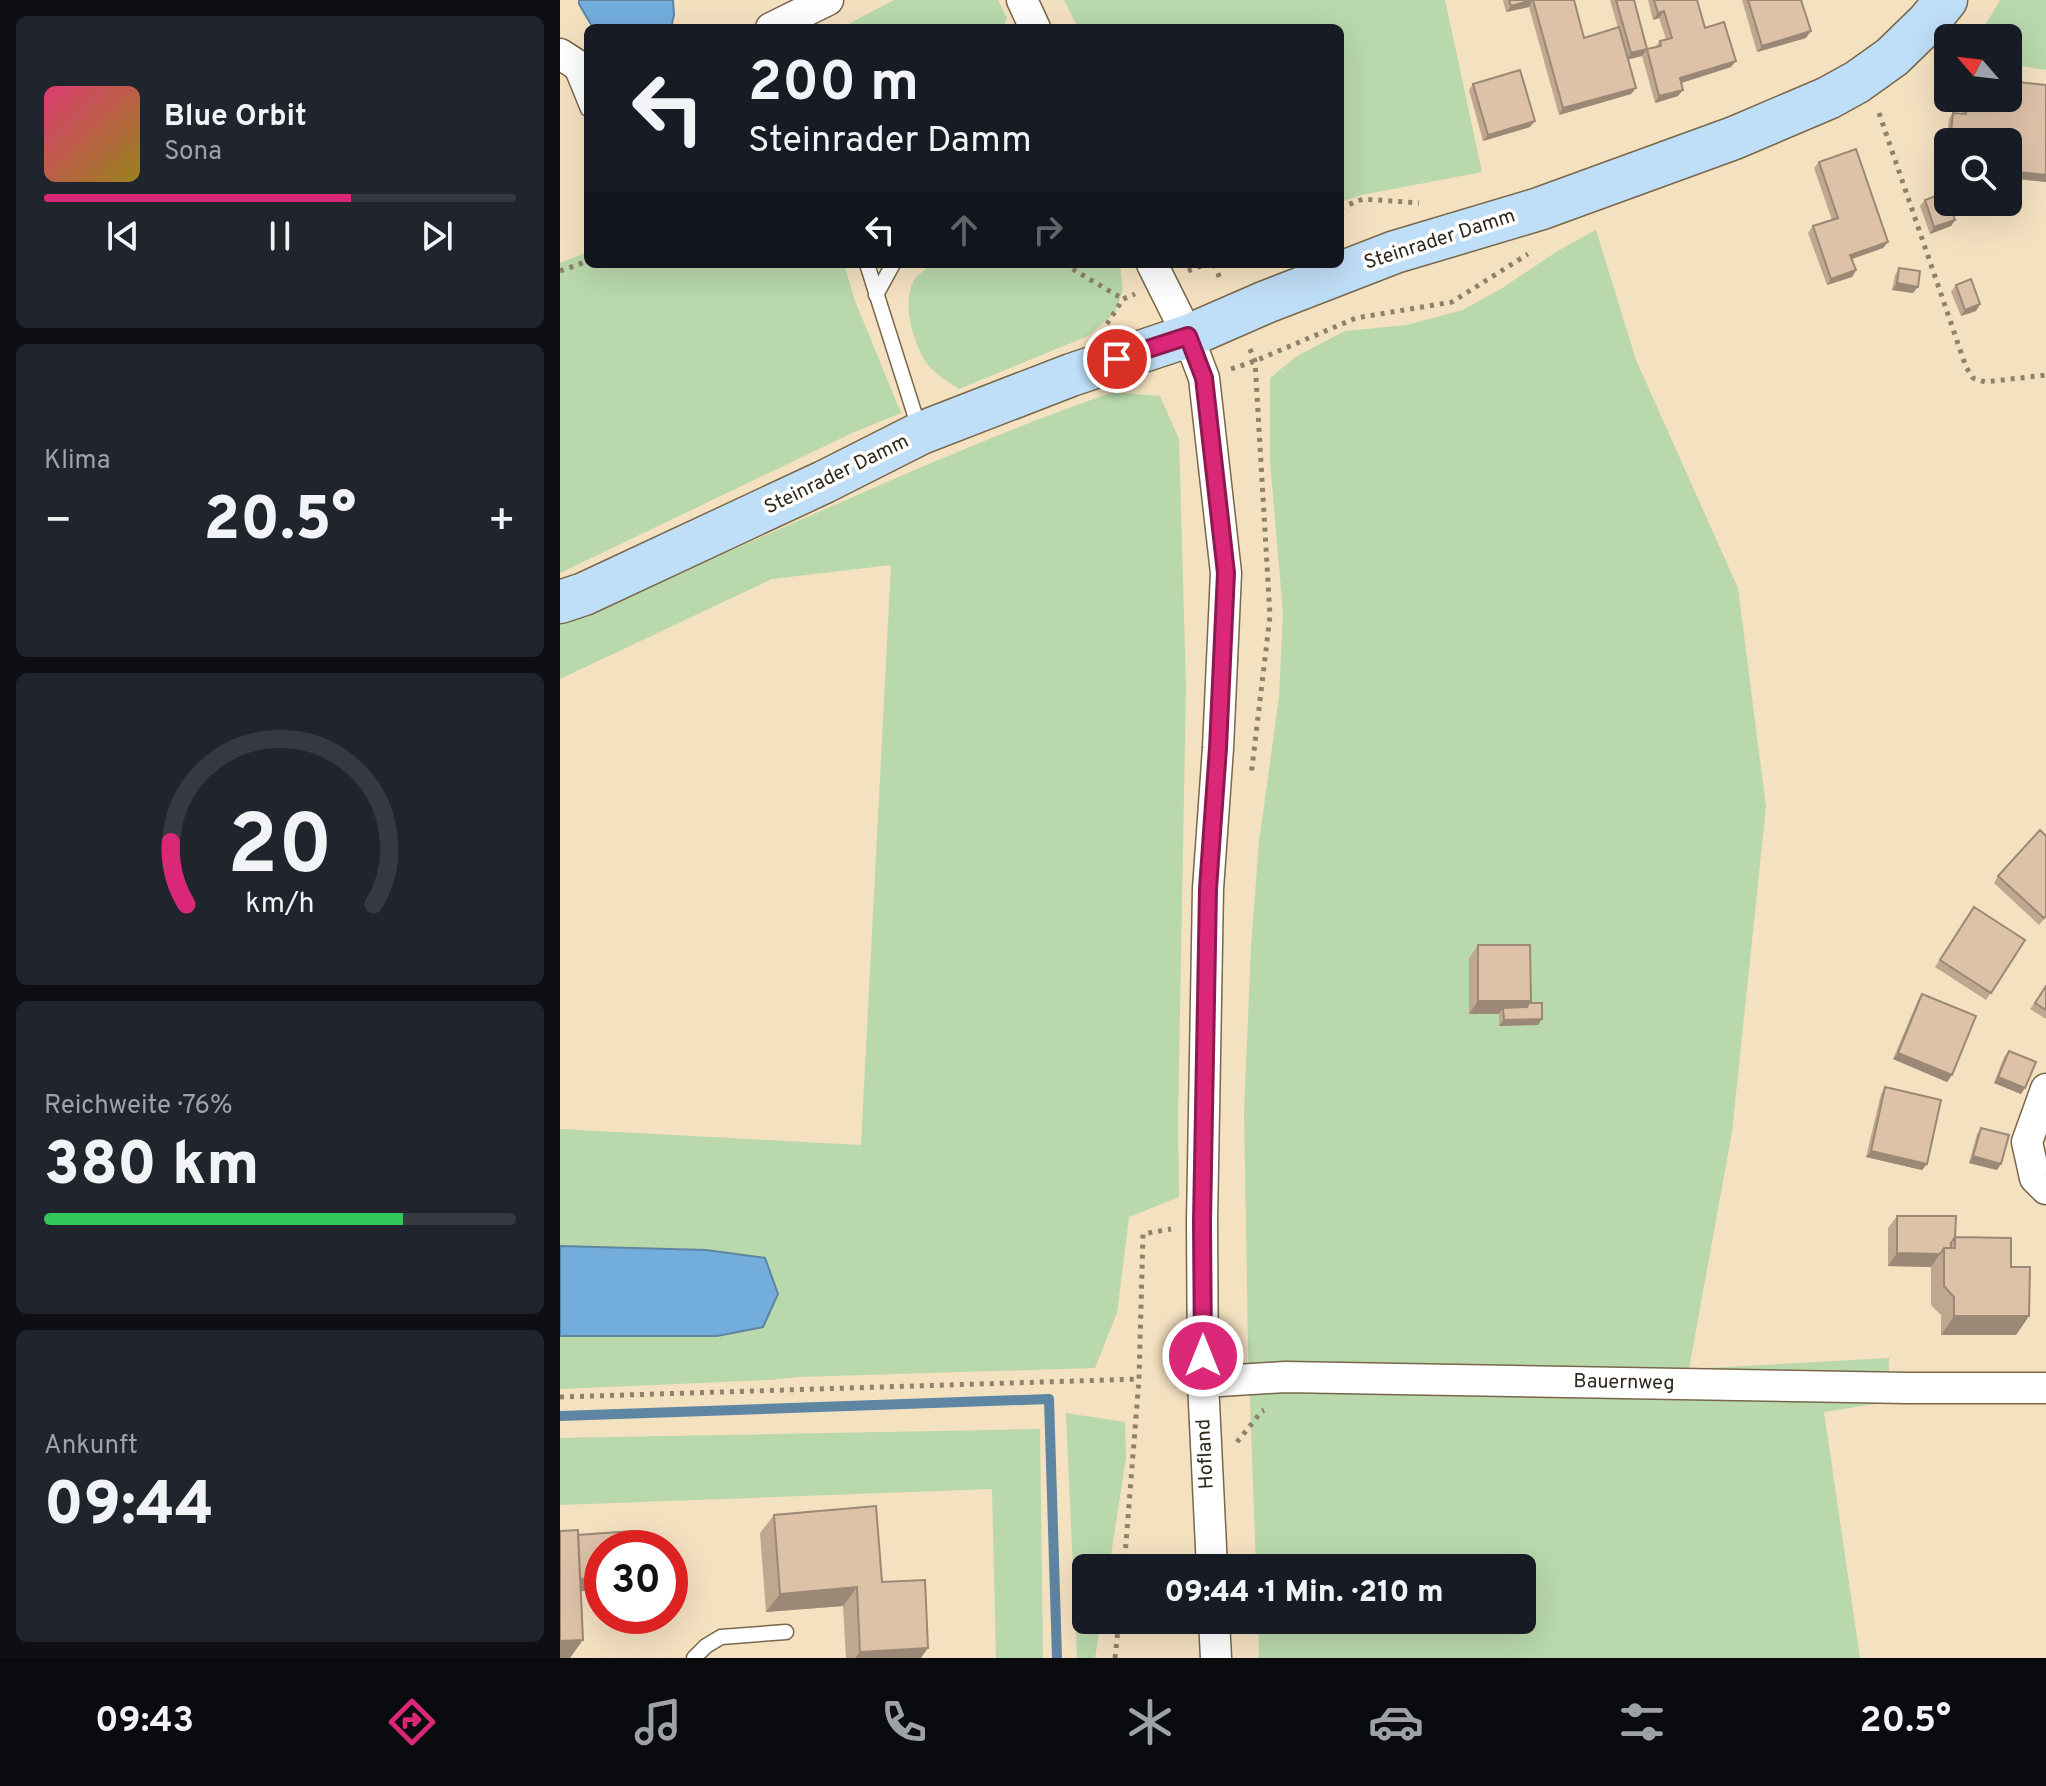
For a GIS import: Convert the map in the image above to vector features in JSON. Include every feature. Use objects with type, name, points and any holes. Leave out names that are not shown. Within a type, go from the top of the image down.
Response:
[{"type":"main road","name":"Steinrader Damm","points":[[560,602],[584,594],[810,489],[921,433],[1071,375],[1188,336],[1395,252],[1539,209],[1692,154],[1828,98],[1892,57],[1946,0]]},
{"type":"street","points":[[779,24],[828,0]]},
{"type":"street","points":[[1022,0],[1033,24]]},
{"type":"street","name":"Hofland","points":[[1154,268],[1188,336],[1204,378],[1226,573],[1208,889],[1202,1222],[1203,1382],[1211,1554]]},
{"type":"street","points":[[2046,1089],[2027,1142],[2035,1178],[2046,1189]]},
{"type":"street","name":"Bauernweg","points":[[1203,1382],[1285,1377],[2046,1388]]},
{"type":"street","points":[[1215,1634],[1216,1658]]},
{"type":"lane","points":[[572,61],[584,97]]},
{"type":"lane","points":[[868,268],[921,433]]},
{"type":"lane","points":[[876,295],[891,268]]},
{"type":"lane","points":[[694,1658],[721,1637],[786,1632]]},
{"type":"path","points":[[1857,82],[1876,105],[1966,367],[1973,378],[1985,382],[2046,375]]},
{"type":"path","points":[[1344,206],[1363,199],[1422,203]]},
{"type":"path","points":[[1204,378],[1255,361],[1356,318],[1452,302],[1532,252]]},
{"type":"path","points":[[560,271],[584,262]]},
{"type":"path","points":[[1071,268],[1123,299]]},
{"type":"path","points":[[1125,1554],[1139,1379],[1143,1234],[1202,1222]]},
{"type":"path","points":[[560,1397],[1139,1379]]},
{"type":"path","points":[[1115,1658],[1118,1634]]},
{"type":"green space","points":[[894,0],[998,0],[1007,18],[1005,24],[849,24]]},
{"type":"green space","points":[[1064,0],[1445,0],[1482,172],[1344,201],[1344,24],[1076,24]]},
{"type":"green space","points":[[2000,0],[2046,0],[2046,70],[2022,66],[2022,24],[1985,24]]},
{"type":"green space","points":[[1596,230],[1636,360],[1738,588],[1766,807],[1732,1132],[1689,1369],[1889,1358],[1888,1402],[1824,1412],[1860,1658],[1259,1658],[1258,1634],[1536,1634],[1536,1554],[1255,1554],[1244,1112],[1259,842],[1279,697],[1283,612],[1270,462],[1270,378],[1297,356],[1345,331],[1407,325],[1463,310]]},
{"type":"green space","points":[[584,254],[584,268],[845,268],[855,301],[901,413],[852,433],[560,573],[560,263]]},
{"type":"green space","points":[[927,268],[1120,268],[1123,290],[1115,313],[1088,336],[959,389],[925,361],[917,343],[910,322],[909,301],[913,282]]},
{"type":"green space","points":[[1113,392],[1160,396],[1179,439],[1186,686],[1179,1197],[1129,1217],[1117,1313],[1095,1368],[799,1377],[560,1389],[560,1336],[717,1336],[765,1258],[706,1250],[560,1246],[560,1129],[861,1145],[891,565],[772,579],[560,679],[560,620],[973,446]]},
{"type":"green space","points":[[1066,1413],[1125,1422],[1126,1458],[1111,1554],[1072,1554]]},
{"type":"green space","points":[[1040,1429],[1043,1658],[996,1658],[992,1489],[560,1505],[560,1438]]},
{"type":"green space","points":[[1076,1634],[1099,1634],[1095,1658],[1077,1658]]},
{"type":"water","points":[[579,0],[673,0],[674,15],[672,24],[591,24]]},
{"type":"water","points":[[560,1246],[706,1250],[765,1258],[778,1294],[763,1327],[717,1336],[560,1336]]},
{"type":"building","points":[[1509,0],[1533,0],[1511,6]]},
{"type":"building","points":[[1533,0],[1574,0],[1584,38],[1619,27],[1636,88],[1563,108]]},
{"type":"building","points":[[1616,0],[1634,0],[1647,49],[1631,53]]},
{"type":"building","points":[[1654,0],[1697,0],[1705,28],[1724,22],[1736,61],[1680,78],[1683,90],[1659,96],[1647,49],[1661,46],[1660,41],[1672,38],[1664,11],[1658,13]]},
{"type":"building","points":[[1748,0],[1801,0],[1811,31],[1762,46]]},
{"type":"building","points":[[1520,70],[1535,121],[1488,135],[1473,84]]},
{"type":"building","points":[[2022,82],[2046,85],[2046,175],[2022,172],[2022,128],[1951,128],[1953,113],[2022,112]]},
{"type":"building","points":[[1856,149],[1888,242],[1850,255],[1856,270],[1831,279],[1813,226],[1838,218],[1819,162]]},
{"type":"building","points":[[1934,197],[1934,216],[1954,216],[1955,220],[1934,227],[1925,200]]},
{"type":"building","points":[[1899,268],[1920,271],[1918,287],[1897,283]]},
{"type":"building","points":[[1971,279],[1980,304],[1965,310],[1956,285]]},
{"type":"building","points":[[2040,830],[2046,836],[2044,918],[1998,876]]},
{"type":"building","points":[[1974,907],[2025,940],[1991,993],[1940,960]]},
{"type":"building","points":[[1478,945],[1530,945],[1531,1001],[1478,1001]]},
{"type":"building","points":[[2046,986],[2046,1010],[2035,1003]]},
{"type":"building","points":[[1922,994],[1976,1016],[1952,1075],[1898,1053]]},
{"type":"building","points":[[1529,1003],[1542,1003],[1542,1019],[1504,1020],[1503,1008],[1527,1007]]},
{"type":"building","points":[[2009,1051],[2036,1062],[2025,1088],[1998,1077]]},
{"type":"building","points":[[1885,1087],[1941,1100],[1927,1164],[1871,1151]]},
{"type":"building","points":[[1981,1128],[2009,1135],[2001,1164],[1973,1156]]},
{"type":"building","points":[[1897,1216],[1956,1216],[1951,1248],[1944,1248],[1940,1254],[1897,1253]]},
{"type":"building","points":[[1955,1237],[2011,1238],[2011,1267],[2030,1267],[2029,1316],[1954,1316],[1954,1297],[1944,1286],[1944,1248],[1955,1248]]},
{"type":"building","points":[[876,1506],[882,1582],[925,1580],[928,1648],[860,1652],[857,1587],[780,1594],[774,1515]]},
{"type":"building","points":[[578,1530],[583,1640],[560,1641],[560,1531]]},
{"type":"building","points":[[578,1535],[584,1535],[584,1579],[580,1579]]},
{"type":"waterway","points":[[560,1416],[1049,1399],[1057,1658]]},
{"type":"route","points":[[1117,359],[1188,336],[1204,378],[1226,573],[1208,889],[1202,1222],[1203,1356]]}]
